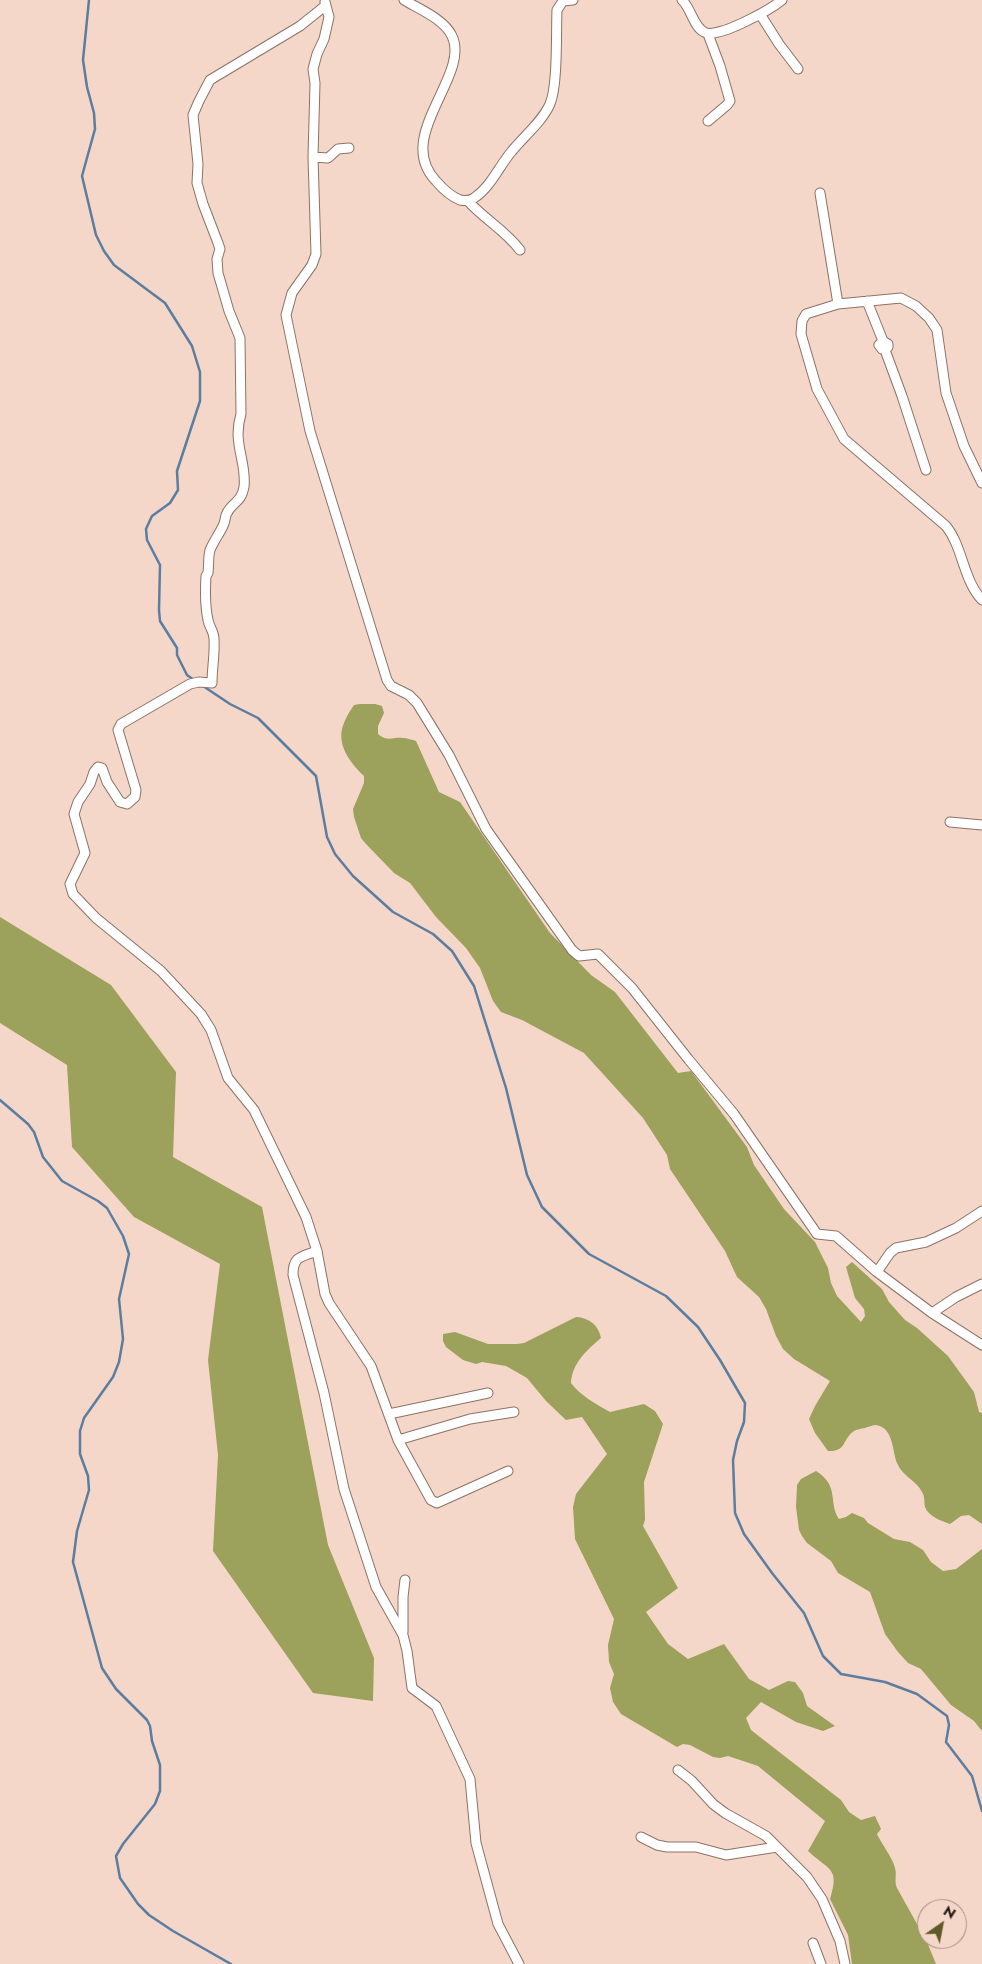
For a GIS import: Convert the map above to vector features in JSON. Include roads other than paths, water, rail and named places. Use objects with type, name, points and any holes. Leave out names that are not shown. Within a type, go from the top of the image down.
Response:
[{"type":"street","points":[[404,0],[448,29],[456,46],[449,75],[428,124],[423,150],[429,174],[449,194],[460,200],[468,201],[482,191],[511,151],[537,123],[550,104],[554,87],[557,10],[564,1],[573,0]]},
{"type":"street","points":[[682,0],[687,5],[700,28],[708,34],[730,101],[708,121]]},
{"type":"street","points":[[708,34],[719,32],[760,14],[782,0]]},
{"type":"street","points":[[508,1471],[437,1503],[431,1500],[398,1440],[371,1366],[329,1303],[321,1277],[317,1251],[306,1217],[254,1110],[228,1078],[210,1030],[201,1014],[161,971],[79,902],[73,894],[70,884],[85,853],[74,814],[81,796],[90,784],[94,772],[98,767],[102,768],[107,782],[120,802],[127,804],[135,797],[136,790],[118,730],[121,724],[190,684],[199,682],[212,683],[214,632],[208,624],[205,605],[209,554],[224,526],[230,508],[240,501],[244,486],[243,467],[238,447],[239,422],[242,414],[240,338],[229,311],[218,273],[217,259],[220,249],[197,183],[198,164],[193,116],[210,80],[300,26],[325,3],[329,17],[314,69],[315,260],[292,293],[286,315],[310,431],[387,680],[391,686],[408,694],[417,703],[449,755],[486,829],[574,954],[582,956],[598,954],[623,977],[734,1114],[817,1234],[836,1236],[877,1272],[932,1313],[982,1345]]},
{"type":"street","points":[[760,14],[798,69]]},
{"type":"street","points":[[313,157],[328,158],[338,149],[349,148]]},
{"type":"street","points":[[820,193],[838,304]]},
{"type":"street","points":[[468,201],[482,215],[506,233],[520,250]]},
{"type":"street","points":[[982,483],[964,446],[946,393],[937,330],[929,318],[916,306],[901,298],[838,304],[806,314],[802,321],[801,334],[818,389],[844,439],[949,530],[974,589],[982,600]]},
{"type":"street","points":[[868,301],[926,470]]},
{"type":"street","points":[[950,822],[982,825]]},
{"type":"street","points":[[877,1272],[890,1253],[896,1248],[926,1242],[956,1228],[982,1211]]},
{"type":"street","points":[[317,1251],[297,1259],[293,1264],[293,1275],[324,1393],[344,1489],[376,1587],[403,1635]]},
{"type":"street","points":[[932,1313],[956,1297],[982,1284]]},
{"type":"street","points":[[389,1414],[488,1393]]},
{"type":"street","points":[[398,1440],[470,1419],[514,1412]]},
{"type":"street","points":[[405,1580],[403,1635],[412,1688],[436,1706],[468,1774],[476,1843],[498,1924],[519,1964]]},
{"type":"street","points":[[678,1770],[725,1813],[766,1836],[807,1877],[822,1899],[843,1946],[845,1964]]},
{"type":"street","points":[[641,1837],[656,1845],[696,1847],[726,1855],[777,1847]]},
{"type":"street","points":[[813,1943],[821,1964]]},
{"type":"waterway","points":[[89,0],[83,60],[87,87],[94,113],[95,129],[82,176],[96,235],[114,265],[165,303],[192,346],[200,372],[200,401],[177,471],[178,490],[170,503],[152,516],[146,529],[147,540],[160,565],[160,621],[177,648],[177,655],[187,675],[194,680]]},
{"type":"waterway","points":[[203,686],[230,704],[258,718],[316,776],[327,837],[335,854],[353,876],[393,912],[433,934],[452,951],[474,986],[506,1088],[527,1175],[542,1207],[589,1254],[666,1296],[698,1327],[745,1403],[744,1422],[733,1460],[735,1513],[744,1534],[804,1613],[823,1656],[841,1674],[885,1682],[917,1694],[947,1716],[949,1725],[946,1742],[972,1776],[982,1811]]},
{"type":"waterway","points":[[0,1100],[28,1124],[34,1132],[43,1157],[62,1181],[107,1208],[123,1236],[129,1254],[119,1299],[123,1339],[119,1362],[113,1377],[84,1418],[80,1431],[80,1454],[88,1476],[89,1490],[77,1531],[73,1562],[102,1668],[116,1689],[147,1720],[160,1765],[160,1791],[155,1804],[123,1844],[116,1856],[120,1878],[138,1904],[149,1915],[231,1964]]}]
